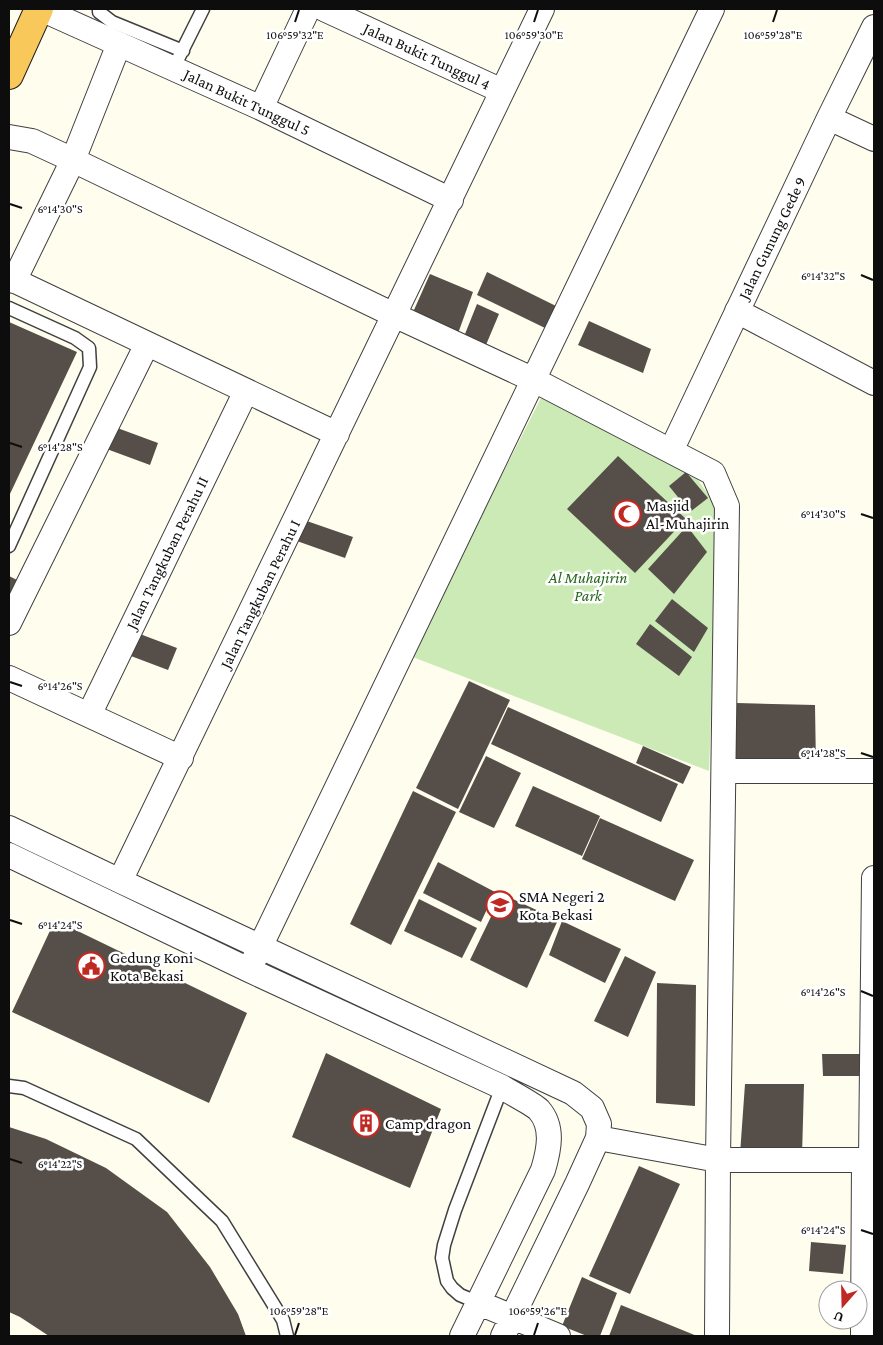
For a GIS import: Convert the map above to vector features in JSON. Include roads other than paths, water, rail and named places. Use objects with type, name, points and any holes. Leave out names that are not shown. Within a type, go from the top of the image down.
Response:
[{"type":"highway","points":[[9,75],[40,9]]},
{"type":"street","name":"Jalan Bukit Tunggul 5","points":[[40,9],[119,44],[178,59],[260,108],[451,200]]},
{"type":"street","points":[[260,108],[308,9]]},
{"type":"street","name":"Jalan Bukit Tunggul 4","points":[[324,9],[502,90]]},
{"type":"street","name":"Jalan Tangkuban Perahu I","points":[[123,877],[542,9]]},
{"type":"street","points":[[249,970],[712,9]]},
{"type":"street","name":"Jalan Gunung Gede 9","points":[[671,451],[874,27]]},
{"type":"street","points":[[119,44],[73,160],[12,280],[336,434]]},
{"type":"street","points":[[829,118],[874,139]]},
{"type":"street","points":[[9,137],[32,141],[73,160],[394,315],[534,380],[714,473],[727,506],[717,1336]]},
{"type":"street","points":[[737,311],[874,383]]},
{"type":"street","points":[[9,623],[147,344]]},
{"type":"street","name":"Jalan Tangkuban Perahu II","points":[[89,715],[246,391]]},
{"type":"street","points":[[9,678],[180,758]]},
{"type":"street","points":[[724,771],[874,771]]},
{"type":"street","points":[[9,828],[123,877],[261,947],[573,1092],[592,1108],[599,1124],[598,1138],[508,1327]]},
{"type":"street","points":[[9,855],[249,970],[502,1087],[538,1109],[548,1124],[548,1148],[543,1170],[462,1336]]},
{"type":"street","points":[[863,1336],[869,1300],[874,878]]},
{"type":"street","points":[[598,1138],[718,1160],[870,1160]]},
{"type":"street","points":[[479,1303],[508,1327],[558,1336]]},
{"type":"lane","points":[[99,9],[98,12],[112,22],[178,59],[203,9]]},
{"type":"lane","points":[[9,308],[75,338],[89,348],[90,367],[9,546]]},
{"type":"lane","points":[[9,1086],[24,1088],[136,1139],[222,1221],[283,1320],[287,1336]]},
{"type":"lane","points":[[479,1303],[460,1295],[452,1288],[447,1281],[442,1258],[455,1210],[502,1087]]},
{"type":"place","name":"Masjid Al-Muhajirin","points":[[627,514]]},
{"type":"place","name":"SMA Negeri 2 Kota Bekasi","points":[[500,905]]},
{"type":"place","name":"Gedung Koni Kota Bekasi","points":[[91,966]]},
{"type":"place","name":"Camp dragon","points":[[366,1123]]},
{"type":"park label","name":"Al Muhajirin Park","points":[[588,586]]}]
